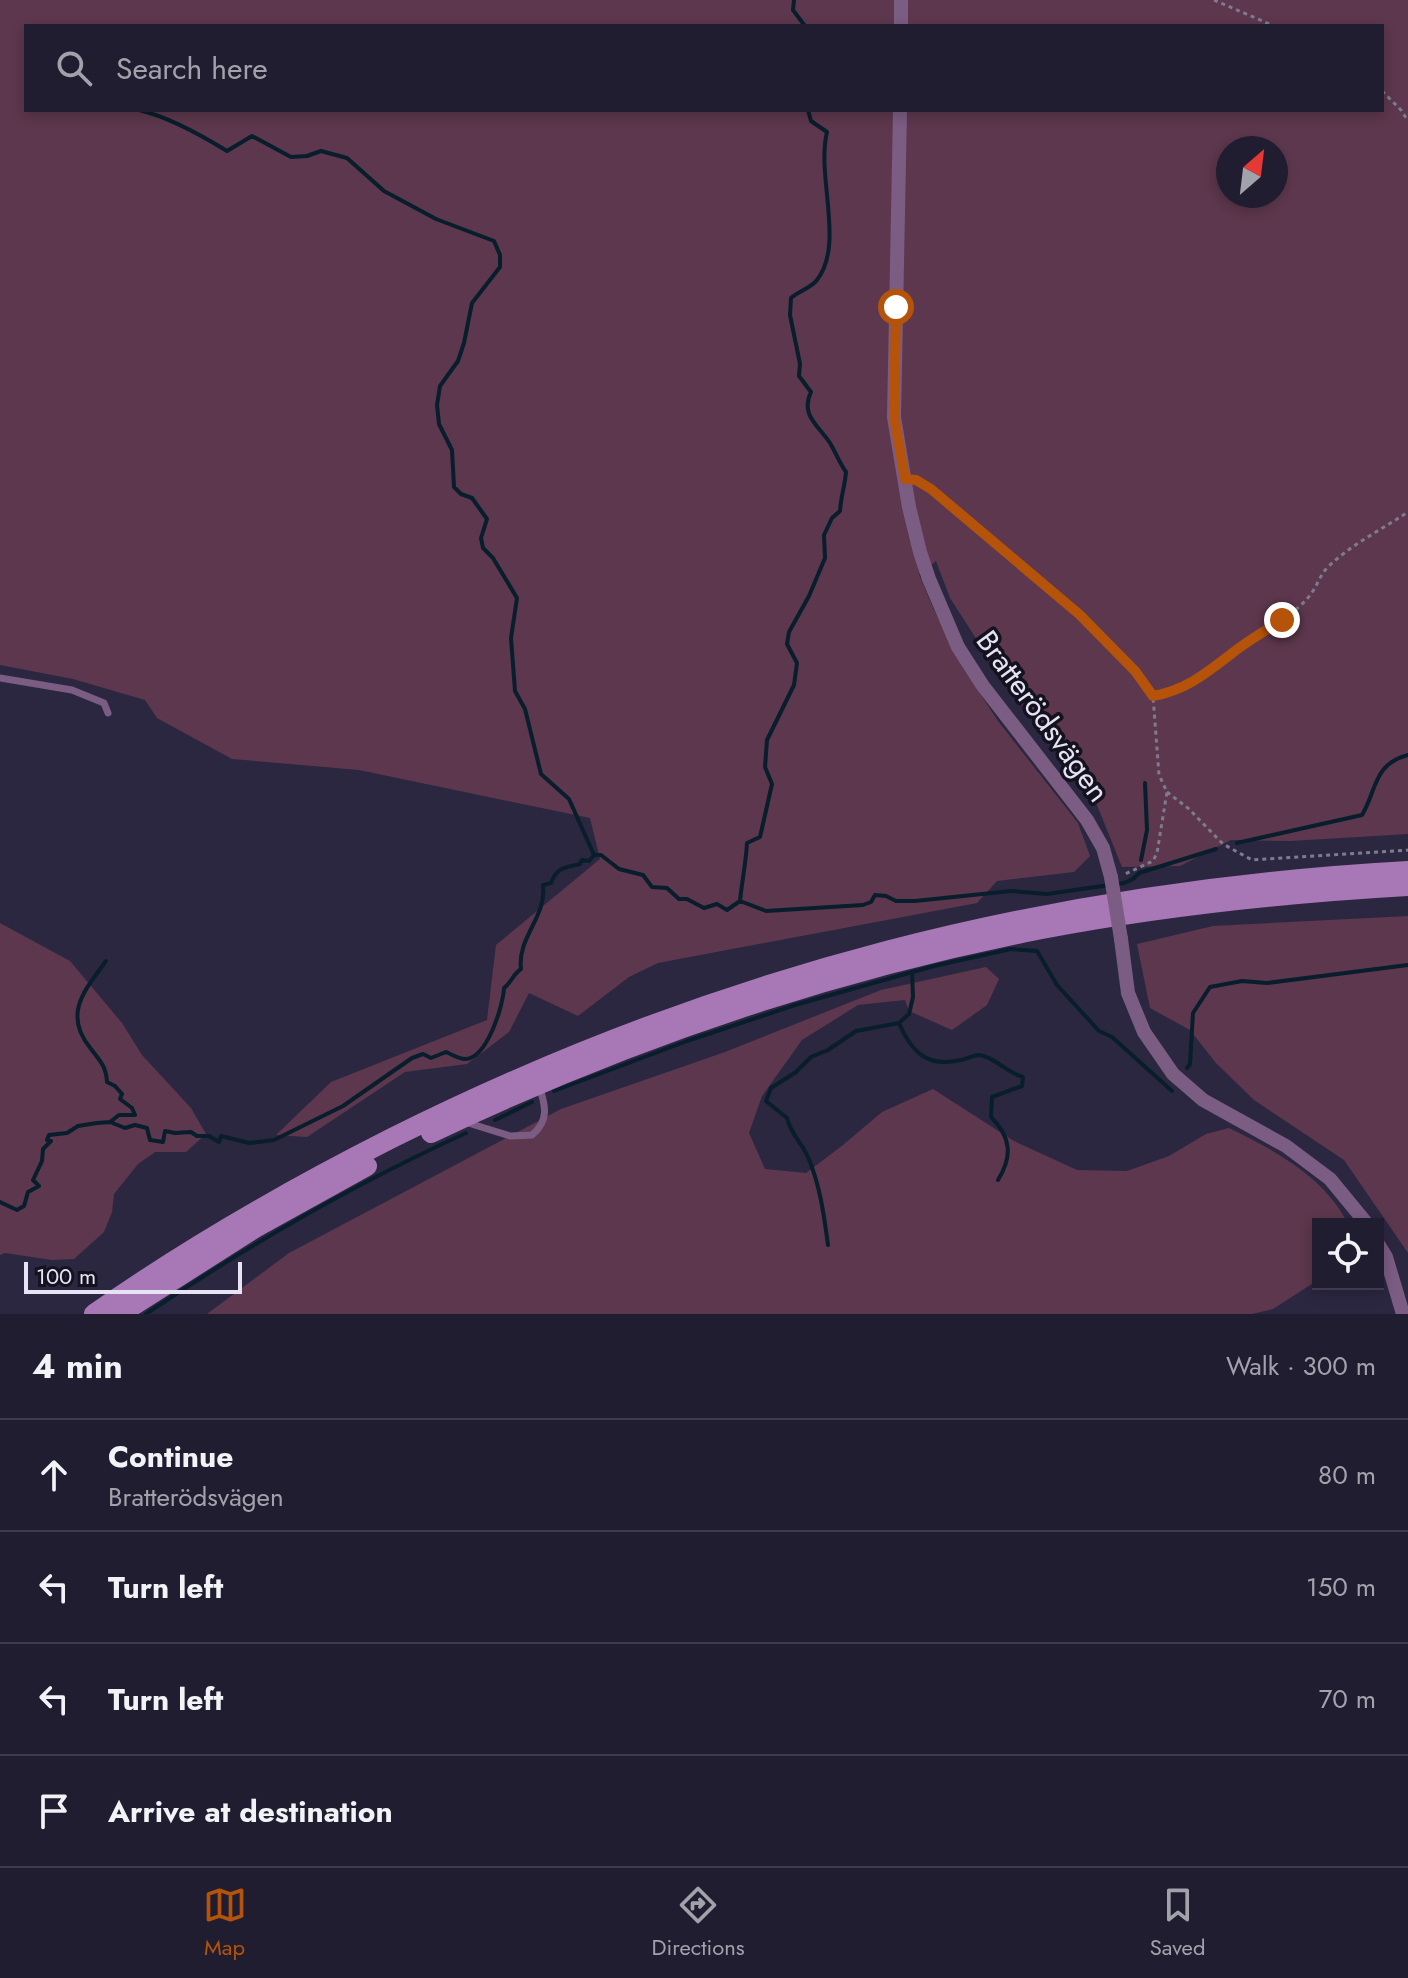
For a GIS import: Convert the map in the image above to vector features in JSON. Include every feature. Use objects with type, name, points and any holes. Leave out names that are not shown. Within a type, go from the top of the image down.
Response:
[{"type":"main road","points":[[120,1314],[255,1228],[343,1178],[631,1031],[735,994],[870,954],[1040,914],[1228,885],[1408,871]]},
{"type":"main road","points":[[94,1314],[249,1215],[334,1167],[453,1108],[739,1008],[890,964],[1043,929],[1317,891],[1408,886]]},
{"type":"street","points":[[901,0],[901,24]]},
{"type":"street","name":"Bratterödsvägen","points":[[900,112],[894,417],[909,507],[929,579],[958,647],[983,686],[1087,820],[1103,848],[1111,877],[1128,993],[1144,1032],[1173,1074],[1203,1100],[1286,1146],[1330,1179],[1362,1218]]},
{"type":"street","points":[[1384,1254],[1403,1314]]},
{"type":"lane","points":[[0,678],[72,690],[104,703],[108,713]]},
{"type":"lane","points":[[459,1120],[510,1136],[532,1135],[544,1122],[545,1111],[536,1078]]},
{"type":"path","points":[[1214,0],[1269,24]]},
{"type":"path","points":[[1384,93],[1408,121]]},
{"type":"path","points":[[905,479],[916,480],[931,489],[1080,615],[1135,671],[1153,696],[1159,775],[1167,792],[1189,809],[1223,844],[1252,860],[1408,850]]},
{"type":"path","points":[[1153,696],[1174,692],[1210,673],[1311,595],[1325,570],[1350,549],[1408,512]]},
{"type":"path","points":[[1111,877],[1129,873],[1153,861],[1167,792]]},
{"type":"shaded area","points":[[0,0],[1408,0],[1408,834],[1291,841],[1231,840],[1180,866],[1122,867],[1097,805],[997,671],[950,598],[936,561],[919,574],[934,610],[998,721],[1078,823],[1090,856],[1074,872],[997,881],[977,903],[658,963],[629,977],[578,1016],[529,993],[509,1032],[467,1064],[405,1072],[307,1137],[276,1135],[331,1082],[487,1020],[496,945],[600,859],[590,818],[359,770],[232,759],[157,718],[145,700],[73,679],[0,665]]},
{"type":"shaded area","points":[[1408,916],[1408,1253],[1344,1160],[1254,1100],[1216,1063],[1190,1030],[1150,1008],[1137,944],[1213,926]]},
{"type":"shaded area","points":[[0,923],[70,961],[122,1023],[142,1055],[191,1108],[206,1134],[186,1152],[155,1152],[138,1164],[114,1194],[112,1212],[104,1232],[74,1259],[0,1255]]},
{"type":"shaded area","points":[[986,967],[999,979],[987,1005],[952,1030],[909,1011],[905,1000],[858,1005],[802,1040],[762,1096],[749,1133],[765,1169],[806,1173],[882,1112],[933,1089],[1014,1141],[1077,1170],[1127,1171],[1169,1156],[1206,1134],[1229,1128],[1297,1167],[1326,1192],[1344,1218],[1312,1218],[1312,1284],[1273,1309],[1252,1314],[207,1314],[289,1253],[561,1109],[725,1052],[881,990]]},
{"type":"waterway","points":[[794,0],[793,10],[804,24]]},
{"type":"waterway","points":[[146,112],[196,133],[227,151],[252,136],[291,157],[321,151],[347,158],[384,191],[436,219],[494,241],[500,255],[500,267],[472,303],[458,361],[440,386],[437,405],[439,424],[452,450],[454,487],[472,498],[487,519],[481,538],[483,548],[493,558],[517,598],[511,638],[515,691],[525,709],[541,774],[569,799],[594,855]]},
{"type":"waterway","points":[[740,901],[747,843],[760,837],[772,784],[765,767],[767,740],[794,685],[797,663],[787,644],[789,632],[825,558],[824,535],[832,518],[840,511],[846,472],[809,413],[811,392],[799,376],[800,364],[790,315],[791,298],[817,280],[829,248],[825,169],[827,132],[811,121],[809,112]]},
{"type":"waterway","points":[[1237,843],[1362,815],[1382,771],[1408,755]]},
{"type":"waterway","points":[[1141,860],[1147,830],[1145,783]]},
{"type":"waterway","points":[[0,1202],[17,1210],[24,1206],[28,1192],[39,1186],[33,1180],[42,1161],[43,1149],[51,1141],[47,1140],[49,1135],[67,1133],[78,1126],[110,1122],[125,1128],[135,1125],[147,1128],[150,1140],[163,1142],[165,1131],[191,1132],[219,1142],[221,1136],[249,1143],[274,1140],[343,1106],[412,1058],[423,1054],[431,1058],[446,1052],[463,1059],[473,1057],[492,1030],[504,988],[521,969],[523,947],[541,907],[543,885],[551,883],[562,869],[580,864],[582,860],[589,861],[594,855],[601,855],[619,869],[643,875],[652,887],[667,888],[679,899],[687,899],[704,908],[717,904],[727,910],[740,901],[766,911],[863,905],[871,902],[875,895],[896,901],[915,901],[1011,891],[1047,894],[1124,883],[1139,873],[1216,849]]},
{"type":"waterway","points":[[554,1091],[795,1005],[934,966],[1011,949],[1037,951],[1057,985],[1099,1031],[1112,1037],[1172,1091]]},
{"type":"waterway","points":[[106,961],[84,992],[77,1013],[82,1036],[102,1064],[107,1082],[122,1094],[120,1099],[132,1108],[135,1115],[119,1115],[110,1122]]},
{"type":"waterway","points":[[1187,1068],[1190,1064],[1193,1013],[1210,987],[1242,981],[1267,983],[1408,965]]},
{"type":"waterway","points":[[828,1245],[819,1189],[808,1157],[787,1118],[766,1101],[771,1088],[796,1072],[811,1057],[828,1050],[856,1031],[899,1023],[909,1014],[913,997],[912,972]]},
{"type":"waterway","points":[[899,1023],[910,1043],[930,1060],[949,1062],[979,1055],[1023,1077],[1022,1086],[992,1097],[991,1117],[1003,1132],[1008,1147],[1006,1163],[998,1180]]},
{"type":"waterway","points":[[495,1120],[532,1102]]},
{"type":"waterway","points":[[146,1314],[302,1217],[466,1133]]},
{"type":"route","points":[[896,307],[894,417],[905,479],[916,480],[931,489],[1080,615],[1135,671],[1153,696],[1174,692],[1210,673],[1241,647],[1282,620]]}]
